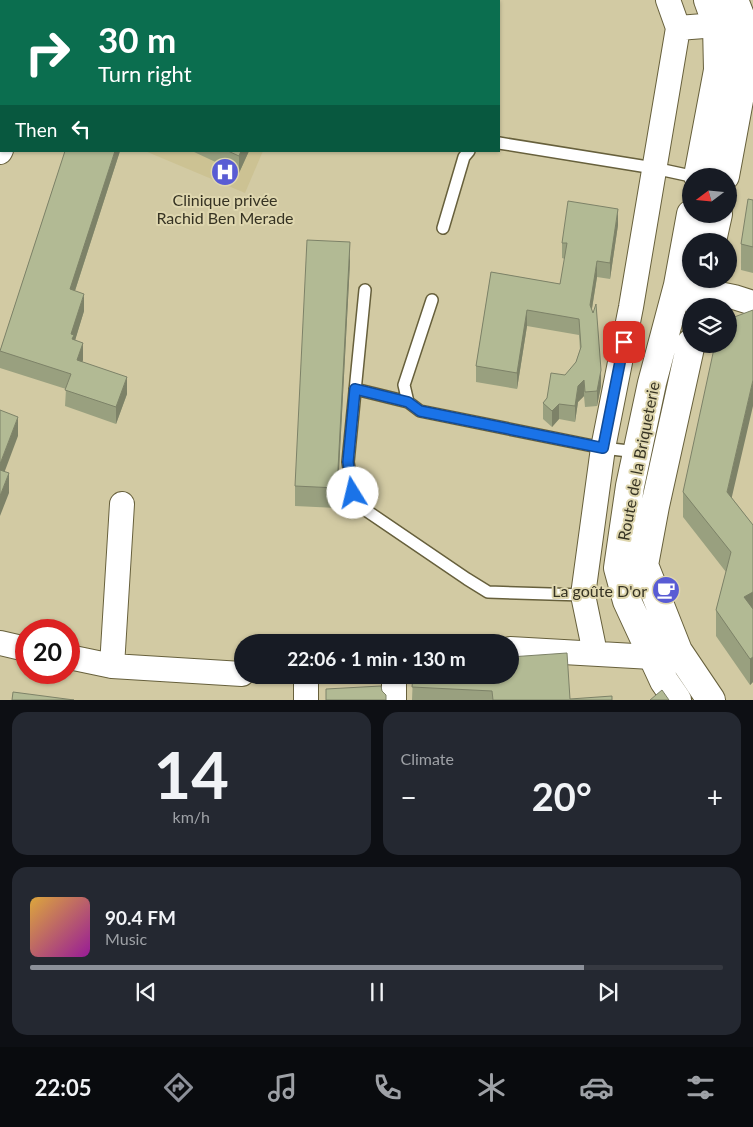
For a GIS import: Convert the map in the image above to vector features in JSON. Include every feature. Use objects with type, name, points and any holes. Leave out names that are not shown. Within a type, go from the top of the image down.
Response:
[{"type":"street","points":[[595,653],[583,595],[603,448],[631,307],[678,28],[668,0]]},
{"type":"street","points":[[678,28],[725,11]]},
{"type":"street","points":[[700,168],[718,70],[725,11]]},
{"type":"street","points":[[725,11],[744,73],[726,168]]},
{"type":"street","name":"Route de la Briqueterie","points":[[677,700],[664,681],[652,657],[627,601],[618,568],[630,486],[652,383],[696,290],[692,223]]},
{"type":"street","points":[[696,290],[753,303]]},
{"type":"street","name":"Route de la Briqueterie","points":[[689,353],[655,506],[644,566],[678,651],[711,700]]},
{"type":"street","points":[[112,666],[122,504]]},
{"type":"street","points":[[0,643],[15,646]]},
{"type":"street","points":[[519,649],[652,657]]},
{"type":"street","points":[[80,659],[112,666],[234,674]]},
{"type":"street","points":[[306,684],[306,700]]},
{"type":"street","points":[[394,684],[394,700]]},
{"type":"lane","points":[[500,144],[682,174]]},
{"type":"lane","points":[[443,228],[464,157],[468,152]]},
{"type":"lane","points":[[365,290],[348,462],[353,493],[364,509],[488,592],[583,595]]},
{"type":"lane","points":[[408,402],[404,385],[432,300]]},
{"type":"lane","points":[[355,389],[408,402],[420,411],[603,448],[637,452]]},
{"type":"shaded area","name":"Clinique privée Rachid Ben Merade","points":[[147,152],[263,152],[245,193]]},
{"type":"building","points":[[65,152],[115,152],[70,289],[84,294],[71,334],[74,335],[72,339],[83,343],[77,360],[127,377],[116,407],[65,390],[71,374],[0,351]]},
{"type":"building","points":[[230,152],[241,152],[239,156]]},
{"type":"building","points":[[748,199],[753,200],[753,247],[741,244]]},
{"type":"building","points":[[568,201],[618,209],[610,263],[597,261],[590,305],[593,313],[596,304],[601,370],[597,391],[585,392],[584,380],[578,386],[575,406],[559,404],[552,411],[543,403],[547,398],[551,373],[565,375],[576,362],[581,347],[579,319],[527,310],[517,373],[476,366],[491,272],[560,284],[567,243],[562,243]]},
{"type":"building","points":[[307,240],[350,242],[337,488],[295,486]]},
{"type":"building","points":[[753,310],[753,380],[727,492],[753,525],[753,592],[744,597],[753,609],[753,657],[750,659],[716,610],[731,552],[683,492],[713,353],[737,353],[737,316]]},
{"type":"building","points":[[0,410],[18,417],[0,464]]},
{"type":"building","points":[[0,470],[9,473],[0,496]]},
{"type":"building","points":[[567,653],[570,699],[612,696],[612,700],[493,700],[492,691],[412,687],[412,684],[519,684],[519,656]]},
{"type":"building","points":[[381,686],[382,691],[386,695],[386,700],[326,700],[326,689]]},
{"type":"building","points":[[662,690],[669,700],[650,700]]},
{"type":"building","points":[[13,692],[74,700],[12,700]]},
{"type":"place","name":"Clinique privée Rachid Ben Merade","points":[[225,172]]},
{"type":"place","name":"La goûte D'or","points":[[666,590]]},
{"type":"route","points":[[353,493],[348,462],[355,389],[408,402],[420,411],[603,448],[624,342]]}]
